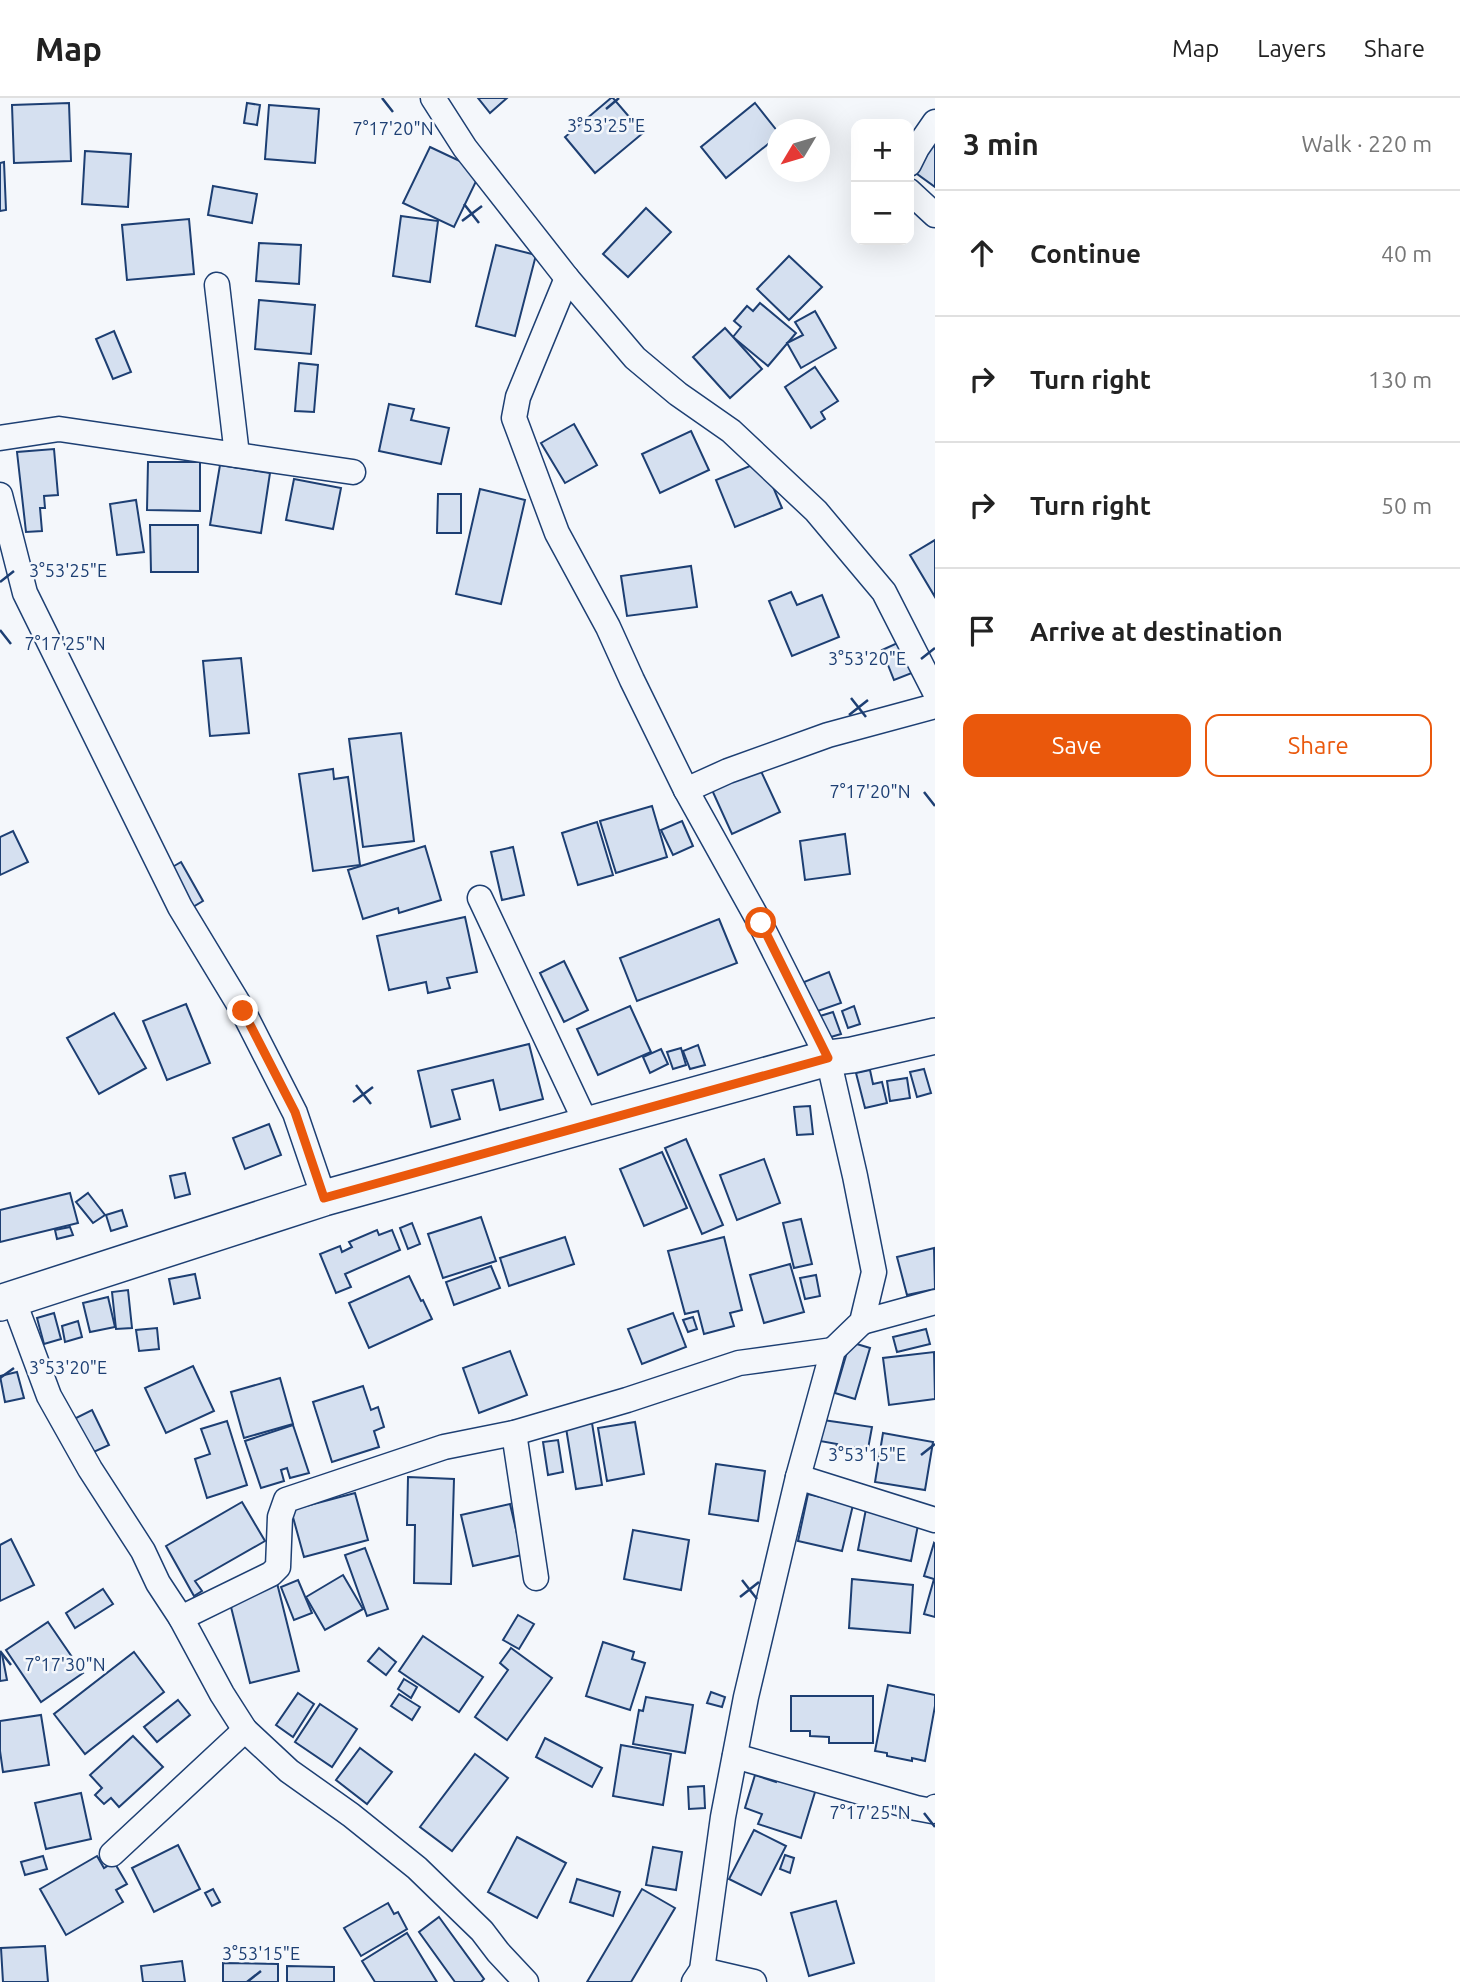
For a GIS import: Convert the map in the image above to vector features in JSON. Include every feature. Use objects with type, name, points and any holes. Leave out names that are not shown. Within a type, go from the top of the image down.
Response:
[{"type":"street","points":[[433,98],[465,148],[567,278],[635,358],[678,394],[731,431],[816,511],[884,592],[935,692]]},
{"type":"street","points":[[914,154],[935,122]]},
{"type":"street","points":[[914,196],[935,215]]},
{"type":"street","points":[[567,278],[518,397],[514,418],[557,533],[608,627],[686,790],[761,923],[828,1058],[874,1272],[862,1322]]},
{"type":"street","points":[[216,285],[237,455]]},
{"type":"street","points":[[0,438],[59,429],[353,472]]},
{"type":"street","points":[[0,495],[30,604],[180,906],[243,1011],[295,1112],[324,1198]]},
{"type":"street","points":[[686,790],[728,771],[828,735],[935,706]]},
{"type":"street","points":[[480,898],[587,1125]]},
{"type":"street","points":[[526,1982],[482,1931],[417,1868],[351,1815],[289,1772],[246,1730],[222,1694],[181,1618],[158,1583],[143,1551],[90,1469],[49,1396],[6,1301],[324,1198],[828,1058],[935,1036]]},
{"type":"street","points":[[754,1982],[698,1976],[721,1829],[746,1698],[798,1477],[833,1350],[862,1322],[935,1302]]},
{"type":"street","points":[[181,1618],[271,1574],[278,1567],[280,1517],[286,1500],[444,1447],[513,1433],[627,1400],[739,1363],[833,1350]]},
{"type":"street","points":[[513,1433],[536,1578]]},
{"type":"street","points":[[798,1477],[935,1520]]},
{"type":"street","points":[[112,1854],[246,1730]]},
{"type":"street","points":[[735,1756],[916,1808],[932,1811],[935,1807]]},
{"type":"building","points":[[478,98],[507,98],[490,113]]},
{"type":"building","points":[[611,98],[643,133],[595,173],[565,137]]},
{"type":"building","points":[[69,103],[71,161],[14,163],[12,105]]},
{"type":"building","points":[[247,103],[260,105],[257,125],[244,123]]},
{"type":"building","points":[[755,103],[768,119],[767,145],[726,178],[701,147]]},
{"type":"building","points":[[269,105],[319,109],[315,163],[265,159]]},
{"type":"building","points":[[935,142],[935,187],[914,170]]},
{"type":"building","points":[[430,147],[481,171],[454,227],[403,203]]},
{"type":"building","points":[[85,151],[131,154],[128,207],[82,204]]},
{"type":"building","points":[[4,162],[6,210],[0,211],[0,163]]},
{"type":"building","points":[[213,186],[257,194],[252,223],[208,215]]},
{"type":"building","points":[[646,208],[671,232],[628,277],[603,254]]},
{"type":"building","points":[[401,216],[438,221],[430,282],[393,276]]},
{"type":"building","points":[[189,219],[194,274],[127,280],[122,225]]},
{"type":"building","points":[[259,243],[301,245],[299,284],[256,281]]},
{"type":"building","points":[[496,245],[536,255],[515,336],[476,326]]},
{"type":"building","points":[[789,256],[822,287],[789,320],[757,289]]},
{"type":"building","points":[[259,300],[315,305],[311,354],[255,349]]},
{"type":"building","points":[[760,303],[796,333],[768,366],[733,337],[741,327],[734,321],[747,306],[753,311]]},
{"type":"building","points":[[815,311],[836,348],[801,368],[787,343],[803,335],[795,322]]},
{"type":"building","points":[[725,328],[762,369],[730,398],[693,357]]},
{"type":"building","points":[[114,331],[131,372],[113,379],[96,339]]},
{"type":"building","points":[[299,363],[318,365],[314,412],[295,411]]},
{"type":"building","points":[[815,367],[838,401],[821,412],[825,419],[811,428],[785,387]]},
{"type":"building","points":[[389,404],[414,409],[411,420],[449,428],[441,464],[379,451]]},
{"type":"building","points":[[574,424],[597,465],[565,483],[541,443]]},
{"type":"building","points":[[691,431],[709,470],[660,493],[642,454]]},
{"type":"building","points":[[54,449],[58,495],[44,496],[45,508],[40,508],[42,531],[26,532],[17,452]]},
{"type":"building","points":[[762,461],[782,508],[735,527],[716,480]]},
{"type":"building","points":[[148,462],[200,462],[200,511],[147,510]]},
{"type":"building","points":[[220,465],[270,473],[261,533],[210,525]]},
{"type":"building","points":[[294,479],[341,488],[333,529],[286,520]]},
{"type":"building","points":[[480,489],[525,500],[501,604],[456,594]]},
{"type":"building","points":[[438,494],[461,494],[461,533],[437,533]]},
{"type":"building","points":[[136,500],[144,552],[117,555],[110,504]]},
{"type":"building","points":[[150,525],[198,525],[198,572],[151,572]]},
{"type":"building","points":[[935,540],[935,597],[910,555]]},
{"type":"building","points":[[691,566],[697,607],[627,616],[621,576]]},
{"type":"building","points":[[791,592],[797,605],[822,595],[839,637],[792,656],[769,601]]},
{"type":"building","points":[[904,640],[917,671],[894,680],[882,650]]},
{"type":"building","points":[[241,658],[249,733],[210,736],[203,661]]},
{"type":"building","points":[[401,733],[414,841],[363,847],[349,739]]},
{"type":"building","points":[[333,769],[334,779],[348,777],[360,865],[313,871],[299,774]]},
{"type":"building","points":[[760,769],[780,812],[732,834],[712,790]]},
{"type":"building","points":[[652,806],[667,857],[616,873],[600,821]]},
{"type":"building","points":[[682,821],[693,846],[673,855],[661,830]]},
{"type":"building","points":[[597,822],[613,875],[578,885],[562,833]]},
{"type":"building","points":[[13,831],[28,862],[0,875],[0,837]]},
{"type":"building","points":[[845,834],[850,874],[805,880],[800,841]]},
{"type":"building","points":[[425,846],[441,900],[399,913],[398,908],[363,919],[348,870]]},
{"type":"building","points":[[513,847],[524,895],[502,900],[491,852]]},
{"type":"building","points":[[181,862],[203,901],[191,908],[169,869]]},
{"type":"building","points":[[465,917],[477,972],[447,978],[450,988],[428,993],[426,982],[389,990],[377,936]]},
{"type":"building","points":[[719,919],[737,963],[637,1001],[620,958]]},
{"type":"building","points":[[564,961],[588,1010],[564,1022],[540,973]]},
{"type":"building","points":[[829,972],[841,1003],[815,1012],[804,982]]},
{"type":"building","points":[[186,1004],[210,1063],[167,1080],[143,1021]]},
{"type":"building","points":[[630,1006],[651,1052],[598,1075],[577,1029]]},
{"type":"building","points":[[854,1006],[860,1024],[848,1028],[842,1011]]},
{"type":"building","points":[[833,1012],[841,1034],[824,1039],[817,1017]]},
{"type":"building","points":[[114,1013],[146,1068],[99,1094],[67,1038]]},
{"type":"building","points":[[529,1044],[543,1099],[500,1110],[493,1080],[452,1090],[460,1119],[431,1127],[418,1071]]},
{"type":"building","points":[[698,1045],[705,1065],[690,1069],[683,1051]]},
{"type":"building","points":[[681,1048],[686,1065],[673,1069],[667,1052]]},
{"type":"building","points":[[661,1049],[668,1064],[650,1073],[643,1057]]},
{"type":"building","points":[[924,1069],[931,1093],[917,1097],[910,1072]]},
{"type":"building","points":[[870,1070],[873,1084],[882,1082],[887,1103],[865,1108],[856,1073]]},
{"type":"building","points":[[907,1078],[910,1098],[890,1101],[887,1081]]},
{"type":"building","points":[[810,1106],[813,1134],[797,1135],[794,1107]]},
{"type":"building","points":[[269,1124],[281,1155],[245,1169],[233,1138]]},
{"type":"building","points":[[686,1139],[723,1225],[702,1234],[665,1148]]},
{"type":"building","points":[[662,1152],[687,1208],[644,1226],[620,1169]]},
{"type":"building","points":[[764,1159],[780,1203],[737,1220],[720,1175]]},
{"type":"building","points":[[185,1173],[190,1194],[175,1198],[170,1176]]},
{"type":"building","points":[[70,1193],[78,1223],[0,1242],[0,1210]]},
{"type":"building","points":[[88,1193],[105,1215],[93,1223],[76,1202]]},
{"type":"building","points":[[122,1210],[127,1226],[111,1231],[106,1215]]},
{"type":"building","points":[[481,1217],[496,1261],[443,1278],[428,1234]]},
{"type":"building","points":[[801,1219],[812,1264],[794,1268],[783,1223]]},
{"type":"building","points":[[412,1223],[420,1244],[408,1249],[400,1228]]},
{"type":"building","points":[[70,1227],[73,1235],[57,1239],[55,1230]]},
{"type":"building","points":[[377,1230],[379,1235],[392,1230],[400,1250],[345,1274],[351,1287],[336,1293],[320,1254],[340,1246],[342,1252],[352,1247],[349,1242]]},
{"type":"building","points":[[565,1237],[574,1264],[509,1286],[500,1258]]},
{"type":"building","points":[[724,1237],[742,1310],[730,1313],[734,1326],[704,1334],[698,1311],[685,1314],[668,1251]]},
{"type":"building","points":[[934,1248],[935,1289],[907,1295],[897,1257]]},
{"type":"building","points":[[790,1264],[804,1312],[764,1323],[750,1275]]},
{"type":"building","points":[[491,1266],[500,1288],[454,1305],[446,1282]]},
{"type":"building","points":[[195,1274],[200,1298],[174,1304],[169,1279]]},
{"type":"building","points":[[816,1275],[820,1296],[805,1299],[800,1278]]},
{"type":"building","points":[[409,1276],[432,1319],[369,1348],[349,1303]]},
{"type":"building","points":[[128,1290],[132,1328],[116,1329],[112,1292]]},
{"type":"building","points":[[108,1297],[115,1327],[90,1332],[83,1303]]},
{"type":"building","points":[[54,1313],[61,1339],[44,1344],[37,1318]]},
{"type":"building","points":[[673,1313],[686,1347],[642,1364],[628,1329]]},
{"type":"building","points":[[693,1317],[697,1329],[688,1332],[683,1320]]},
{"type":"building","points":[[78,1321],[82,1337],[65,1342],[62,1326]]},
{"type":"building","points":[[157,1328],[159,1349],[139,1351],[136,1330]]},
{"type":"building","points":[[926,1329],[930,1344],[897,1352],[893,1337]]},
{"type":"building","points":[[850,1342],[870,1348],[855,1399],[835,1393]]},
{"type":"building","points":[[510,1351],[527,1395],[479,1413],[463,1368]]},
{"type":"building","points":[[934,1352],[935,1399],[889,1405],[883,1358]]},
{"type":"building","points":[[193,1366],[214,1411],[166,1433],[145,1388]]},
{"type":"building","points":[[17,1372],[24,1398],[5,1402],[0,1376]]},
{"type":"building","points":[[280,1378],[293,1424],[244,1438],[231,1392]]},
{"type":"building","points":[[363,1386],[371,1410],[378,1407],[384,1427],[374,1431],[379,1447],[332,1462],[313,1402]]},
{"type":"building","points":[[92,1410],[109,1445],[87,1455],[70,1421]]},
{"type":"building","points":[[823,1420],[872,1427],[868,1449],[851,1447],[851,1453],[835,1451],[837,1444],[820,1441]]},
{"type":"building","points":[[227,1421],[247,1485],[207,1498],[195,1459],[210,1454],[201,1429]]},
{"type":"building","points":[[635,1422],[644,1474],[607,1481],[598,1428]]},
{"type":"building","points":[[592,1423],[602,1485],[576,1489],[566,1428]]},
{"type":"building","points":[[293,1425],[309,1473],[290,1478],[287,1468],[281,1470],[284,1481],[261,1488],[245,1441]]},
{"type":"building","points":[[883,1433],[933,1442],[925,1490],[875,1482]]},
{"type":"building","points":[[558,1440],[563,1472],[548,1475],[543,1442]]},
{"type":"building","points":[[716,1464],[765,1471],[758,1521],[709,1514]]},
{"type":"building","points":[[408,1477],[454,1479],[451,1584],[414,1583],[415,1525],[407,1525]]},
{"type":"building","points":[[355,1493],[368,1540],[304,1557],[291,1510]]},
{"type":"building","points":[[808,1494],[853,1505],[842,1551],[798,1541]]},
{"type":"building","points":[[242,1502],[265,1541],[195,1581],[202,1591],[194,1596],[166,1546]]},
{"type":"building","points":[[510,1504],[522,1555],[473,1566],[461,1515]]},
{"type":"building","points":[[866,1509],[919,1520],[911,1561],[858,1550]]},
{"type":"building","points":[[633,1530],[689,1540],[681,1590],[624,1579]]},
{"type":"building","points":[[11,1539],[34,1585],[0,1601],[0,1545]]},
{"type":"building","points":[[934,1543],[935,1617],[924,1614],[934,1579],[924,1576]]},
{"type":"building","points":[[365,1548],[388,1609],[367,1616],[345,1555]]},
{"type":"building","points":[[343,1575],[363,1609],[325,1630],[306,1597]]},
{"type":"building","points":[[852,1579],[913,1585],[910,1633],[849,1628]]},
{"type":"building","points":[[298,1580],[312,1613],[294,1620],[281,1587]]},
{"type":"building","points":[[277,1583],[299,1671],[250,1683],[228,1595]]},
{"type":"building","points":[[103,1589],[113,1604],[75,1628],[66,1613]]},
{"type":"building","points":[[518,1615],[534,1624],[519,1649],[503,1640]]},
{"type":"building","points":[[48,1622],[83,1673],[41,1702],[6,1650]]},
{"type":"building","points":[[423,1636],[483,1677],[459,1712],[399,1671]]},
{"type":"building","points":[[603,1642],[634,1652],[632,1659],[645,1663],[630,1710],[586,1696]]},
{"type":"building","points":[[379,1648],[396,1662],[386,1675],[368,1661]]},
{"type":"building","points":[[511,1648],[552,1678],[507,1740],[475,1717],[508,1670],[500,1663]]},
{"type":"building","points":[[134,1652],[164,1692],[85,1754],[54,1714]]},
{"type":"building","points":[[0,1654],[7,1680],[0,1681]]},
{"type":"building","points":[[404,1679],[417,1687],[411,1698],[398,1689]]},
{"type":"building","points":[[888,1685],[935,1695],[925,1761],[887,1756],[887,1753],[875,1751]]},
{"type":"building","points":[[711,1692],[725,1697],[722,1707],[707,1703]]},
{"type":"building","points":[[298,1693],[314,1704],[293,1737],[276,1725]]},
{"type":"building","points":[[399,1694],[420,1707],[412,1720],[391,1706]]},
{"type":"building","points":[[791,1696],[873,1696],[873,1743],[829,1743],[829,1737],[810,1736],[810,1731],[791,1731]]},
{"type":"building","points":[[646,1697],[693,1705],[685,1753],[633,1744],[639,1710],[643,1711]]},
{"type":"building","points":[[178,1700],[190,1715],[157,1742],[144,1727]]},
{"type":"building","points":[[320,1704],[357,1729],[332,1767],[295,1742]]},
{"type":"building","points":[[41,1715],[49,1765],[3,1772],[0,1721]]},
{"type":"building","points":[[133,1736],[163,1767],[119,1807],[111,1798],[104,1804],[95,1795],[102,1788],[90,1775]]},
{"type":"building","points":[[545,1738],[602,1768],[592,1787],[536,1757]]},
{"type":"building","points":[[621,1745],[671,1754],[663,1805],[613,1796]]},
{"type":"building","points":[[360,1748],[392,1772],[367,1804],[336,1780]]},
{"type":"building","points":[[475,1754],[508,1778],[452,1851],[420,1827]]},
{"type":"building","points":[[755,1775],[776,1782],[778,1777],[816,1789],[801,1838],[758,1824],[762,1814],[745,1808]]},
{"type":"building","points":[[704,1786],[705,1808],[689,1809],[688,1787]]},
{"type":"building","points":[[81,1793],[91,1839],[46,1849],[35,1803]]},
{"type":"building","points":[[754,1830],[786,1846],[761,1895],[729,1879]]},
{"type":"building","points":[[517,1837],[566,1863],[537,1918],[488,1892]]},
{"type":"building","points":[[178,1845],[200,1889],[154,1912],[132,1868]]},
{"type":"building","points":[[653,1847],[682,1852],[676,1890],[646,1885]]},
{"type":"building","points":[[785,1855],[794,1858],[790,1873],[780,1869]]},
{"type":"building","points":[[43,1856],[47,1869],[25,1875],[21,1862]]},
{"type":"building","points":[[97,1856],[104,1868],[114,1862],[127,1884],[116,1890],[123,1902],[66,1935],[40,1889]]},
{"type":"building","points":[[577,1879],[620,1892],[613,1916],[570,1902]]},
{"type":"building","points":[[213,1889],[220,1902],[212,1906],[205,1893]]},
{"type":"building","points":[[642,1889],[675,1908],[631,1982],[587,1982]]},
{"type":"building","points":[[836,1901],[854,1963],[809,1976],[791,1913]]},
{"type":"building","points":[[388,1903],[394,1914],[398,1912],[407,1929],[361,1956],[344,1928]]},
{"type":"building","points":[[439,1917],[484,1979],[481,1982],[455,1982],[419,1932]]},
{"type":"building","points":[[407,1933],[437,1982],[375,1982],[362,1961]]},
{"type":"building","points":[[45,1946],[48,1982],[3,1982],[1,1948]]},
{"type":"building","points":[[182,1961],[185,1982],[143,1982],[141,1966]]},
{"type":"building","points":[[223,1963],[278,1964],[278,1982],[223,1982]]},
{"type":"building","points":[[287,1966],[334,1967],[334,1982],[287,1982]]},
{"type":"route","points":[[243,1011],[295,1112],[324,1198],[828,1058],[761,923]]}]
